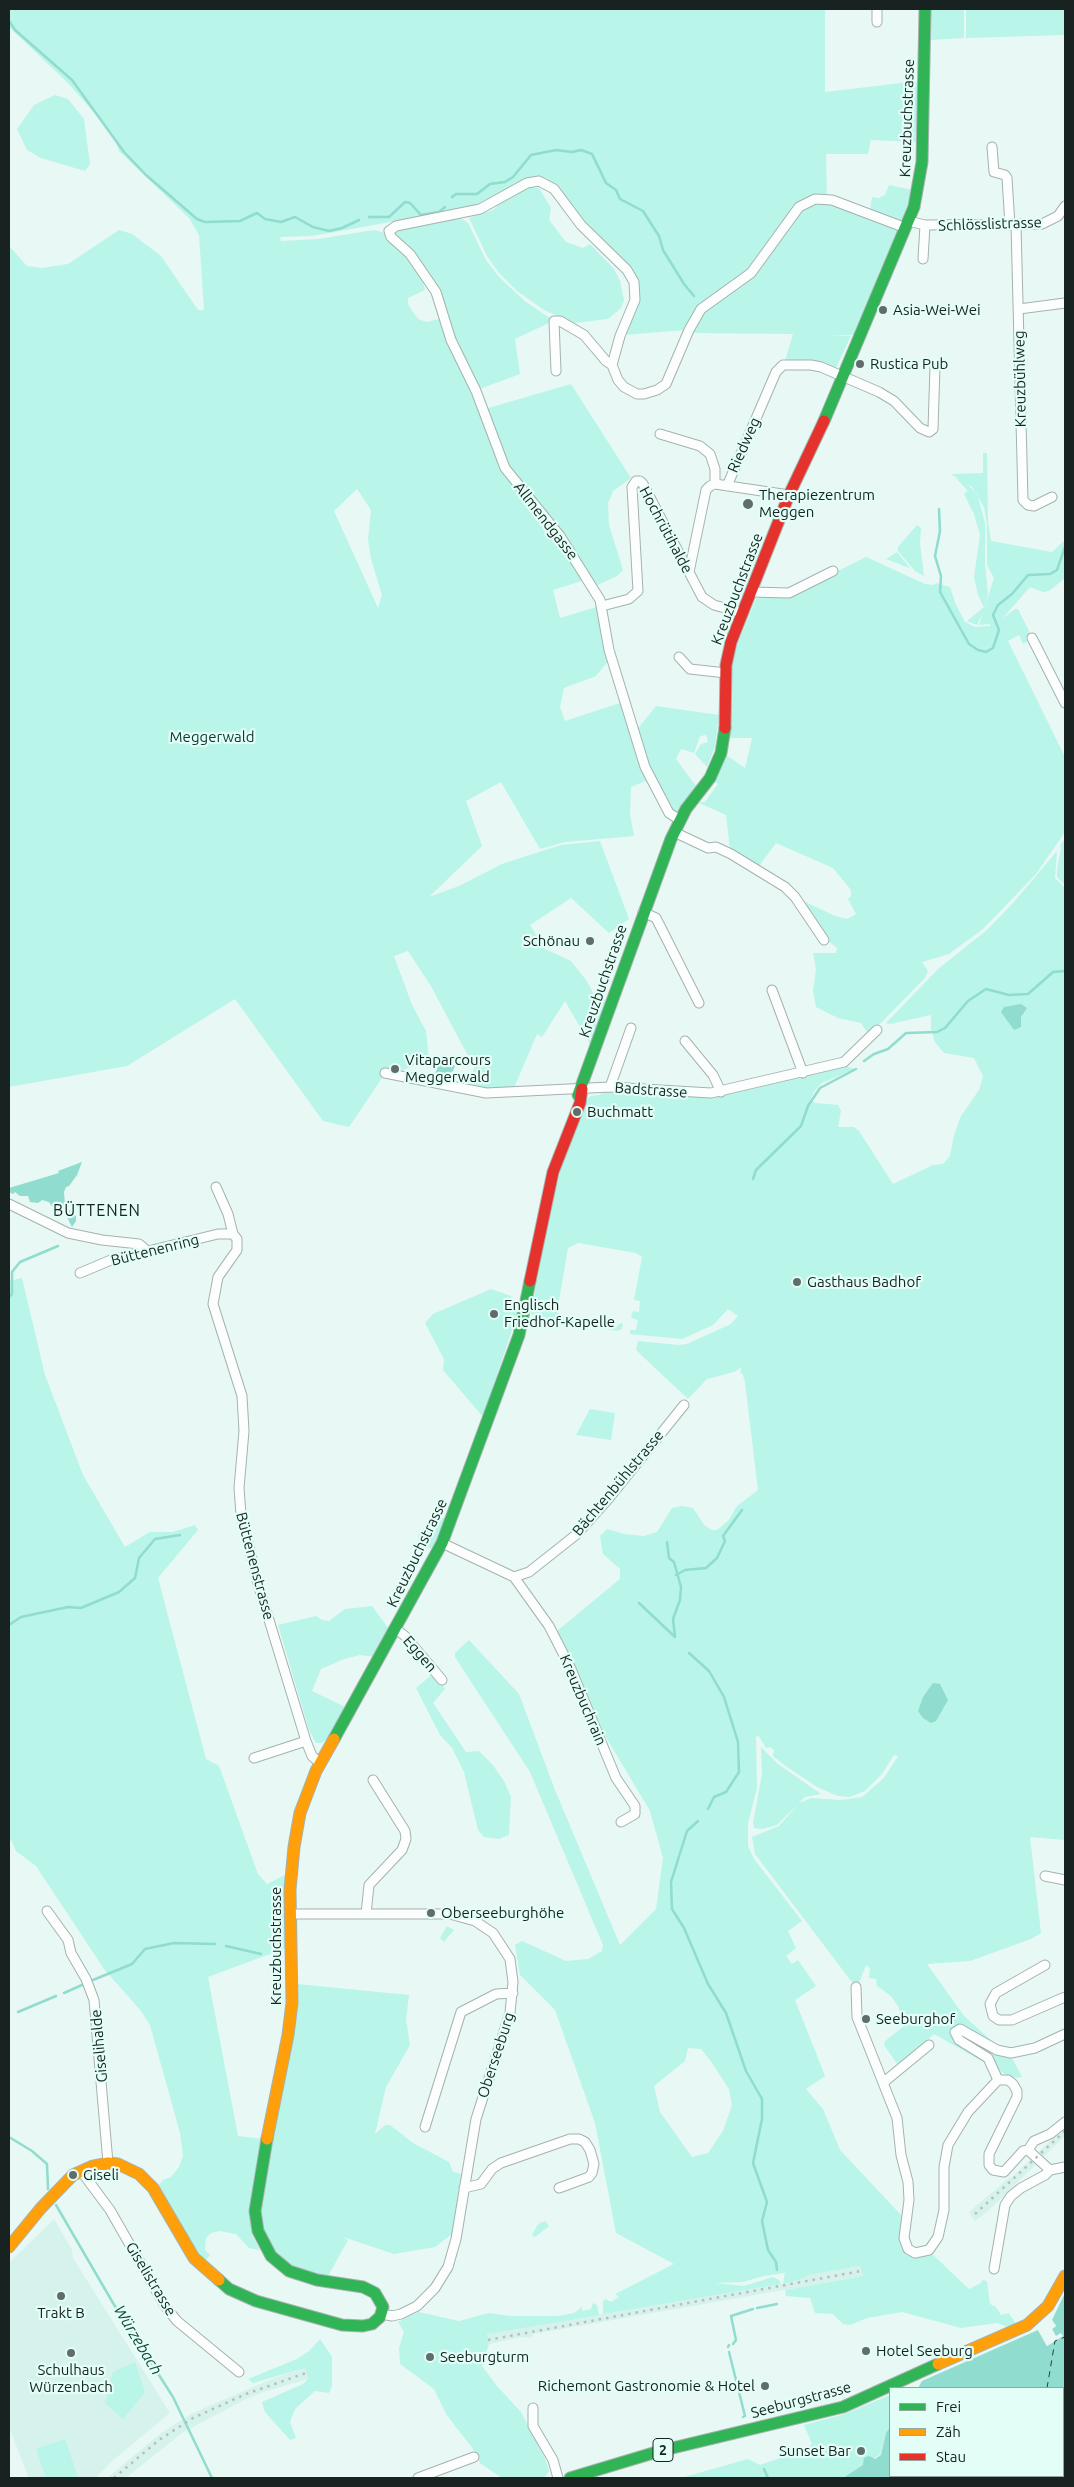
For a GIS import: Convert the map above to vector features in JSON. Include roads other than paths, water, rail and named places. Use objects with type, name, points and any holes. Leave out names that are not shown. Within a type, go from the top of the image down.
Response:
[{"type":"street","points":[[877,9],[877,22]]},
{"type":"street","name":"Kreuzbuchstrasse","points":[[382,2314],[382,2303],[379,2297],[370,2290],[302,2277],[281,2266],[265,2248],[258,2231],[256,2211],[258,2190],[288,2035],[292,2004],[291,1875],[298,1825],[308,1790],[320,1763],[442,1543],[464,1488],[516,1343],[527,1302],[544,1207],[557,1159],[580,1103],[582,1089],[643,912],[674,832],[680,820],[710,778],[721,753],[725,726],[726,673],[729,649],[789,495],[907,225],[918,193],[922,162],[924,9]]},
{"type":"street","name":"Kreuzbühlweg","points":[[992,147],[994,172],[1005,174],[1007,178],[1013,225],[1019,309],[1023,500],[1028,505],[1034,506],[1052,497]]},
{"type":"street","name":"Allmendgasse","points":[[612,365],[620,336],[635,300],[634,282],[627,270],[581,225],[554,189],[545,183],[539,181],[527,183],[480,209],[396,226],[389,232],[391,237],[410,254],[436,292],[451,340],[476,391],[505,468],[560,536],[588,579],[602,606],[609,650],[645,768],[669,813],[680,820]]},
{"type":"street","name":"Schlösslistrasse","points":[[556,371],[554,321],[560,321],[584,335],[606,361],[612,365],[618,380],[624,387],[637,394],[651,392],[666,384],[689,330],[701,309],[751,273],[793,213],[807,202],[832,200],[907,225],[1042,224],[1051,222],[1065,206]]},
{"type":"street","points":[[923,259],[925,225]]},
{"type":"street","points":[[1019,309],[1065,303]]},
{"type":"street","name":"Riedweg","points":[[689,572],[706,490],[716,484],[727,486],[778,369],[787,364],[811,365],[842,376],[894,400],[920,428],[929,432],[933,429],[934,367]]},
{"type":"street","points":[[660,434],[700,446],[710,454],[715,469],[716,484]]},
{"type":"street","name":"Hochrütihalde","points":[[602,606],[629,599],[638,591],[632,487],[636,481],[643,484],[702,597],[709,603],[743,613]]},
{"type":"street","points":[[727,486],[789,495]]},
{"type":"street","points":[[751,592],[789,593],[833,571]]},
{"type":"street","points":[[1032,638],[1065,703]]},
{"type":"street","points":[[679,656],[690,669],[726,673]]},
{"type":"street","points":[[674,832],[708,848],[716,847],[731,854],[786,887],[824,940]]},
{"type":"street","points":[[643,912],[656,918],[699,1003]]},
{"type":"street","points":[[772,990],[803,1073]]},
{"type":"street","points":[[610,1087],[631,1028]]},
{"type":"street","name":"Badstrasse","points":[[385,1073],[486,1093],[610,1087],[701,1093],[721,1092],[844,1062],[878,1030]]},
{"type":"street","points":[[685,1041],[713,1075],[721,1092]]},
{"type":"street","points":[[216,1187],[228,1214],[232,1234]]},
{"type":"street","points":[[9,1204],[68,1232],[102,1240],[139,1244],[144,1248],[145,1253]]},
{"type":"street","name":"Büttenenring","points":[[80,1273],[112,1260],[218,1234],[232,1234]]},
{"type":"street","name":"Büttenenstrasse","points":[[232,1234],[237,1239],[237,1250],[218,1277],[213,1304],[242,1396],[244,1431],[239,1488],[244,1534],[306,1741],[312,1756],[320,1763]]},
{"type":"street","name":"Bächtenbühlstrasse","points":[[514,1578],[529,1572],[577,1534],[609,1498],[684,1405]]},
{"type":"street","points":[[442,1543],[514,1578]]},
{"type":"street","name":"Kreuzbuchrain","points":[[514,1578],[549,1626],[571,1668],[616,1778],[635,1806],[635,1814],[621,1822]]},
{"type":"street","name":"Eggen","points":[[396,1629],[405,1636],[442,1680]]},
{"type":"street","points":[[254,1758],[306,1741]]},
{"type":"street","points":[[366,1914],[370,1885],[402,1850],[406,1839],[405,1831],[373,1780]]},
{"type":"street","points":[[1045,1876],[1065,1880]]},
{"type":"street","name":"Giselihalde","points":[[47,1911],[68,1940],[71,1953],[86,1979],[94,2000],[108,2163]]},
{"type":"street","name":"Oberseeburg","points":[[292,1914],[450,1914],[475,1921],[493,1933],[506,1952],[512,1972],[513,1993],[507,2027],[478,2109],[454,2250],[443,2278],[430,2295],[413,2309],[392,2316],[382,2314]]},
{"type":"street","points":[[1045,1965],[996,1993],[990,2004],[993,2016],[999,2020],[1012,2020],[1065,1998]]},
{"type":"street","points":[[856,1987],[857,2016],[897,2118],[901,2155],[908,2182],[909,2200],[904,2244],[908,2249],[915,2253],[928,2250],[940,2230],[944,2210],[945,2158],[952,2135],[968,2112],[998,2080],[1008,2080],[1013,2084],[1017,2091],[1017,2097],[989,2154],[989,2165],[993,2170],[1004,2172],[1023,2151],[1028,2150],[1034,2141],[1050,2134],[1065,2122]]},
{"type":"street","points":[[426,2126],[461,2012],[496,1994],[513,1993]]},
{"type":"street","points":[[998,2080],[988,2058],[959,2040],[955,2032],[960,2029],[997,2050],[1011,2053],[1035,2048],[1065,2034]]},
{"type":"street","points":[[884,2082],[930,2044]]},
{"type":"street","points":[[464,2188],[481,2184],[492,2169],[501,2163],[570,2139],[579,2139],[585,2142],[590,2150],[594,2164],[592,2173],[589,2177],[559,2188]]},
{"type":"street","points":[[1028,2150],[1050,2170]]},
{"type":"street","points":[[9,2247],[41,2208],[70,2178],[81,2170],[108,2163],[129,2168],[144,2178],[156,2192],[179,2237],[194,2258],[229,2289],[275,2306],[342,2325],[370,2325],[378,2320],[382,2314]]},
{"type":"street","points":[[994,2269],[1005,2205],[1011,2196],[1021,2188],[1045,2176],[1050,2170],[1065,2167]]},
{"type":"street","name":"Giselistrasse","points":[[81,2170],[110,2210],[165,2306],[176,2319],[239,2372]]},
{"type":"street","name":"Seeburgstrasse","points":[[570,2478],[668,2449],[843,2407],[1022,2328],[1048,2306],[1065,2276]]},
{"type":"street","points":[[533,2408],[534,2426],[553,2460],[558,2478]]},
{"type":"street","points":[[418,2478],[474,2457]]},
{"type":"waterway","points":[[9,21],[15,30],[72,80],[124,152],[146,175],[197,219],[205,222],[240,221],[257,213],[265,219],[281,222],[295,217],[313,227],[329,231],[342,228],[359,220]]},
{"type":"waterway","points":[[452,197],[456,194],[477,194],[490,184],[505,182],[513,177],[531,155],[556,150],[572,152],[581,150],[592,154],[606,183],[616,190],[620,199],[643,211],[659,236],[663,250],[684,284],[694,296]]},
{"type":"waterway","points":[[369,217],[389,217],[405,202],[410,203],[421,215],[439,212],[445,207]]},
{"type":"waterway","points":[[939,509],[940,531],[935,556],[941,576],[940,592],[969,644],[978,650],[986,652],[993,648],[999,630],[993,615],[998,605],[1012,594],[1028,575],[1050,574],[1057,570],[1065,547]]},
{"type":"waterway","points":[[864,1061],[874,1054],[888,1049],[906,1033],[937,1032],[945,1028],[968,1001],[986,989],[1009,995],[1028,994],[1053,972],[1065,971]]},
{"type":"waterway","points":[[753,1179],[756,1170],[801,1126],[808,1106],[820,1088],[856,1069]]},
{"type":"waterway","points":[[9,1297],[12,1294],[12,1272],[20,1262],[58,1246]]},
{"type":"waterway","points":[[676,1575],[685,1570],[706,1568],[717,1558],[725,1541],[723,1536],[742,1510]]},
{"type":"waterway","points":[[9,1625],[21,1617],[68,1607],[81,1608],[119,1592],[135,1578],[139,1558],[155,1539],[180,1535]]},
{"type":"waterway","points":[[667,1542],[669,1558],[674,1562],[681,1587],[680,1600],[673,1619],[675,1637]]},
{"type":"waterway","points":[[639,1603],[675,1637]]},
{"type":"waterway","points":[[689,1653],[709,1671],[724,1697],[738,1742],[739,1772],[726,1792],[714,1797],[708,1809]]},
{"type":"waterway","points":[[698,1821],[687,1831],[671,1882],[672,1909],[684,1928],[708,1984],[726,2013],[746,2071],[762,2099],[762,2119],[753,2163],[767,2202],[762,2221],[768,2250],[776,2262],[777,2270]]},
{"type":"waterway","points":[[93,1980],[132,1964],[145,1949],[174,1943],[215,1944]]},
{"type":"waterway","points":[[226,1946],[261,1954]]},
{"type":"waterway","points":[[64,1993],[82,1985]]},
{"type":"waterway","points":[[18,2012],[56,1996]]},
{"type":"waterway","points":[[9,2137],[32,2151],[47,2164],[48,2189]]},
{"type":"waterway","name":"Würzebach","points":[[56,2205],[113,2303],[173,2397],[212,2478]]},
{"type":"waterway","points":[[757,2308],[777,2304]]},
{"type":"waterway","points":[[733,2344],[736,2340],[731,2316],[753,2309]]},
{"type":"waterway","points":[[729,2352],[745,2416],[743,2417]]},
{"type":"waterway","points":[[764,2469],[768,2478]]},
{"type":"railway","points":[[975,2214],[1065,2131]]},
{"type":"railway","points":[[488,2340],[861,2271]]},
{"type":"railway","points":[[114,2478],[159,2440],[193,2418],[246,2394],[306,2373]]},
{"type":"place","name":"Asia-Wei-Wei","points":[[883,310]]},
{"type":"place","name":"Rustica Pub","points":[[860,364]]},
{"type":"place","name":"Therapiezentrum Meggen","points":[[748,504]]},
{"type":"place","name":"Schönau","points":[[590,941]]},
{"type":"place","name":"Vitaparcours Meggerwald","points":[[395,1069]]},
{"type":"place","name":"Buchmatt","points":[[577,1112]]},
{"type":"place","name":"Gasthaus Badhof","points":[[797,1282]]},
{"type":"place","name":"Englisch Friedhof-Kapelle","points":[[494,1314]]},
{"type":"place","name":"Oberseeburghöhe","points":[[431,1913]]},
{"type":"place","name":"Seeburghof","points":[[866,2019]]},
{"type":"place","name":"Giseli","points":[[73,2175]]},
{"type":"place","name":"Trakt B","points":[[61,2296]]},
{"type":"place","name":"Hotel Seeburg","points":[[866,2351]]},
{"type":"place","name":"Schulhaus Würzenbach","points":[[71,2353]]},
{"type":"place","name":"Seeburgturm","points":[[430,2357]]},
{"type":"place","name":"Richemont Gastronomie & Hotel","points":[[765,2386]]},
{"type":"place","name":"Sunset Bar","points":[[861,2451]]},
{"type":"district","name":"BÜTTENEN","points":[[97,1211]]},
{"type":"park label","name":"Meggerwald","points":[[212,737]]}]
